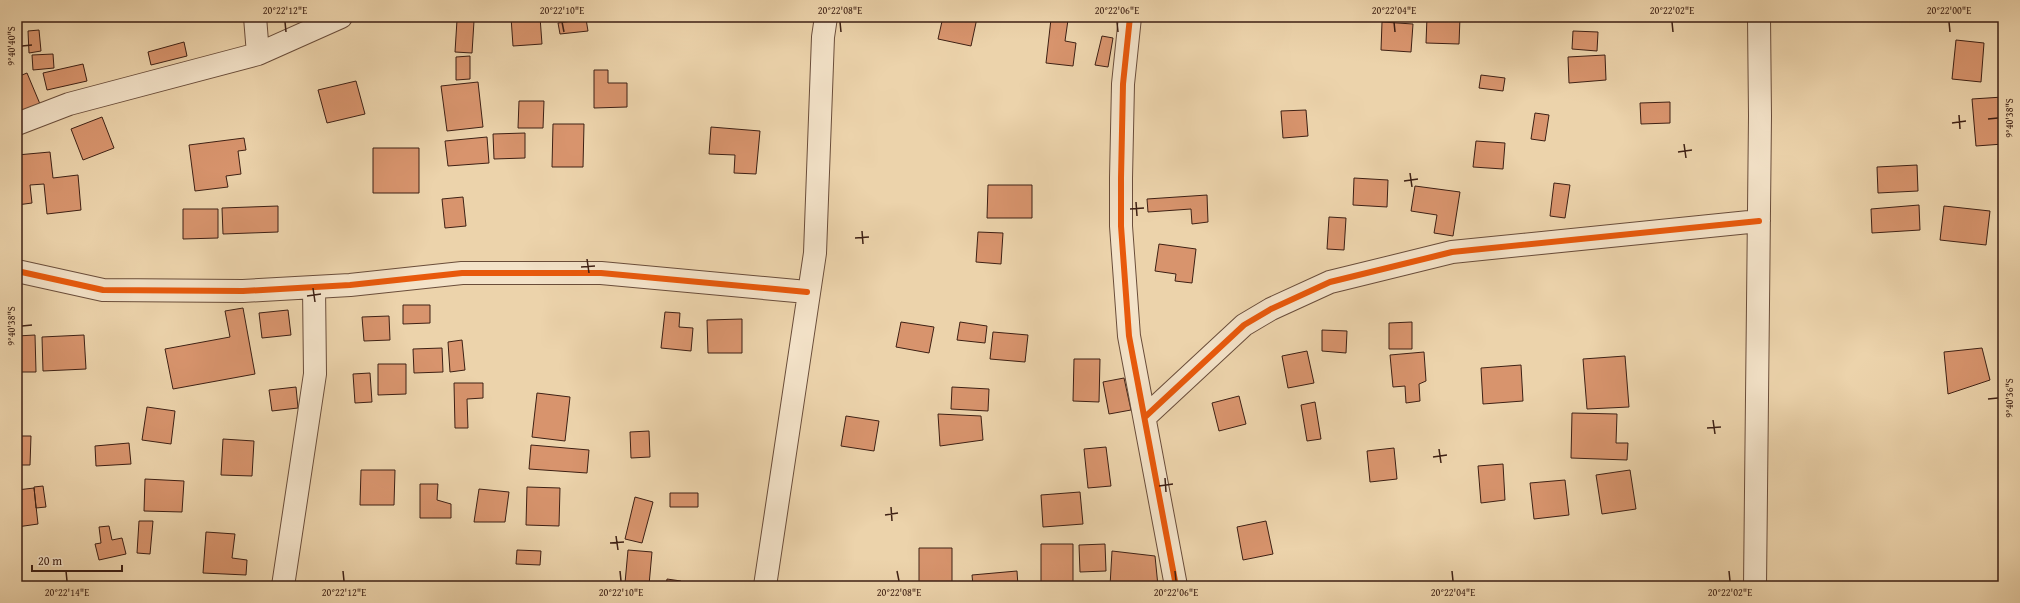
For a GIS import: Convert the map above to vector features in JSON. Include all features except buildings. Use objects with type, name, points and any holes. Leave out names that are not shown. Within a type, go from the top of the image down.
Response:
[{"type":"street","points":[[255,17],[258,54]]},
{"type":"street","points":[[17,124],[69,104],[258,54],[341,17]]},
{"type":"street","points":[[765,586],[807,292],[814,253],[817,216],[823,37],[826,17]]},
{"type":"street","points":[[1130,17],[1123,84],[1121,226],[1129,336],[1176,586]]},
{"type":"street","points":[[1755,586],[1759,221],[1759,17]]},
{"type":"street","points":[[1145,417],[1244,325],[1271,309],[1330,282],[1452,252],[1759,221]]},
{"type":"street","points":[[17,271],[103,290],[243,291],[314,287],[462,273],[601,273],[807,292]]},
{"type":"street","points":[[283,586],[315,374],[314,287]]},
{"type":"cycle path","points":[[1130,17],[1123,84],[1121,178],[1121,226],[1129,336],[1176,586]]},
{"type":"cycle path","points":[[1145,417],[1244,325],[1271,309],[1330,282],[1452,252],[1759,221]]},
{"type":"cycle path","points":[[17,271],[103,290],[243,291],[350,285],[462,273],[601,273],[807,292]]}]
